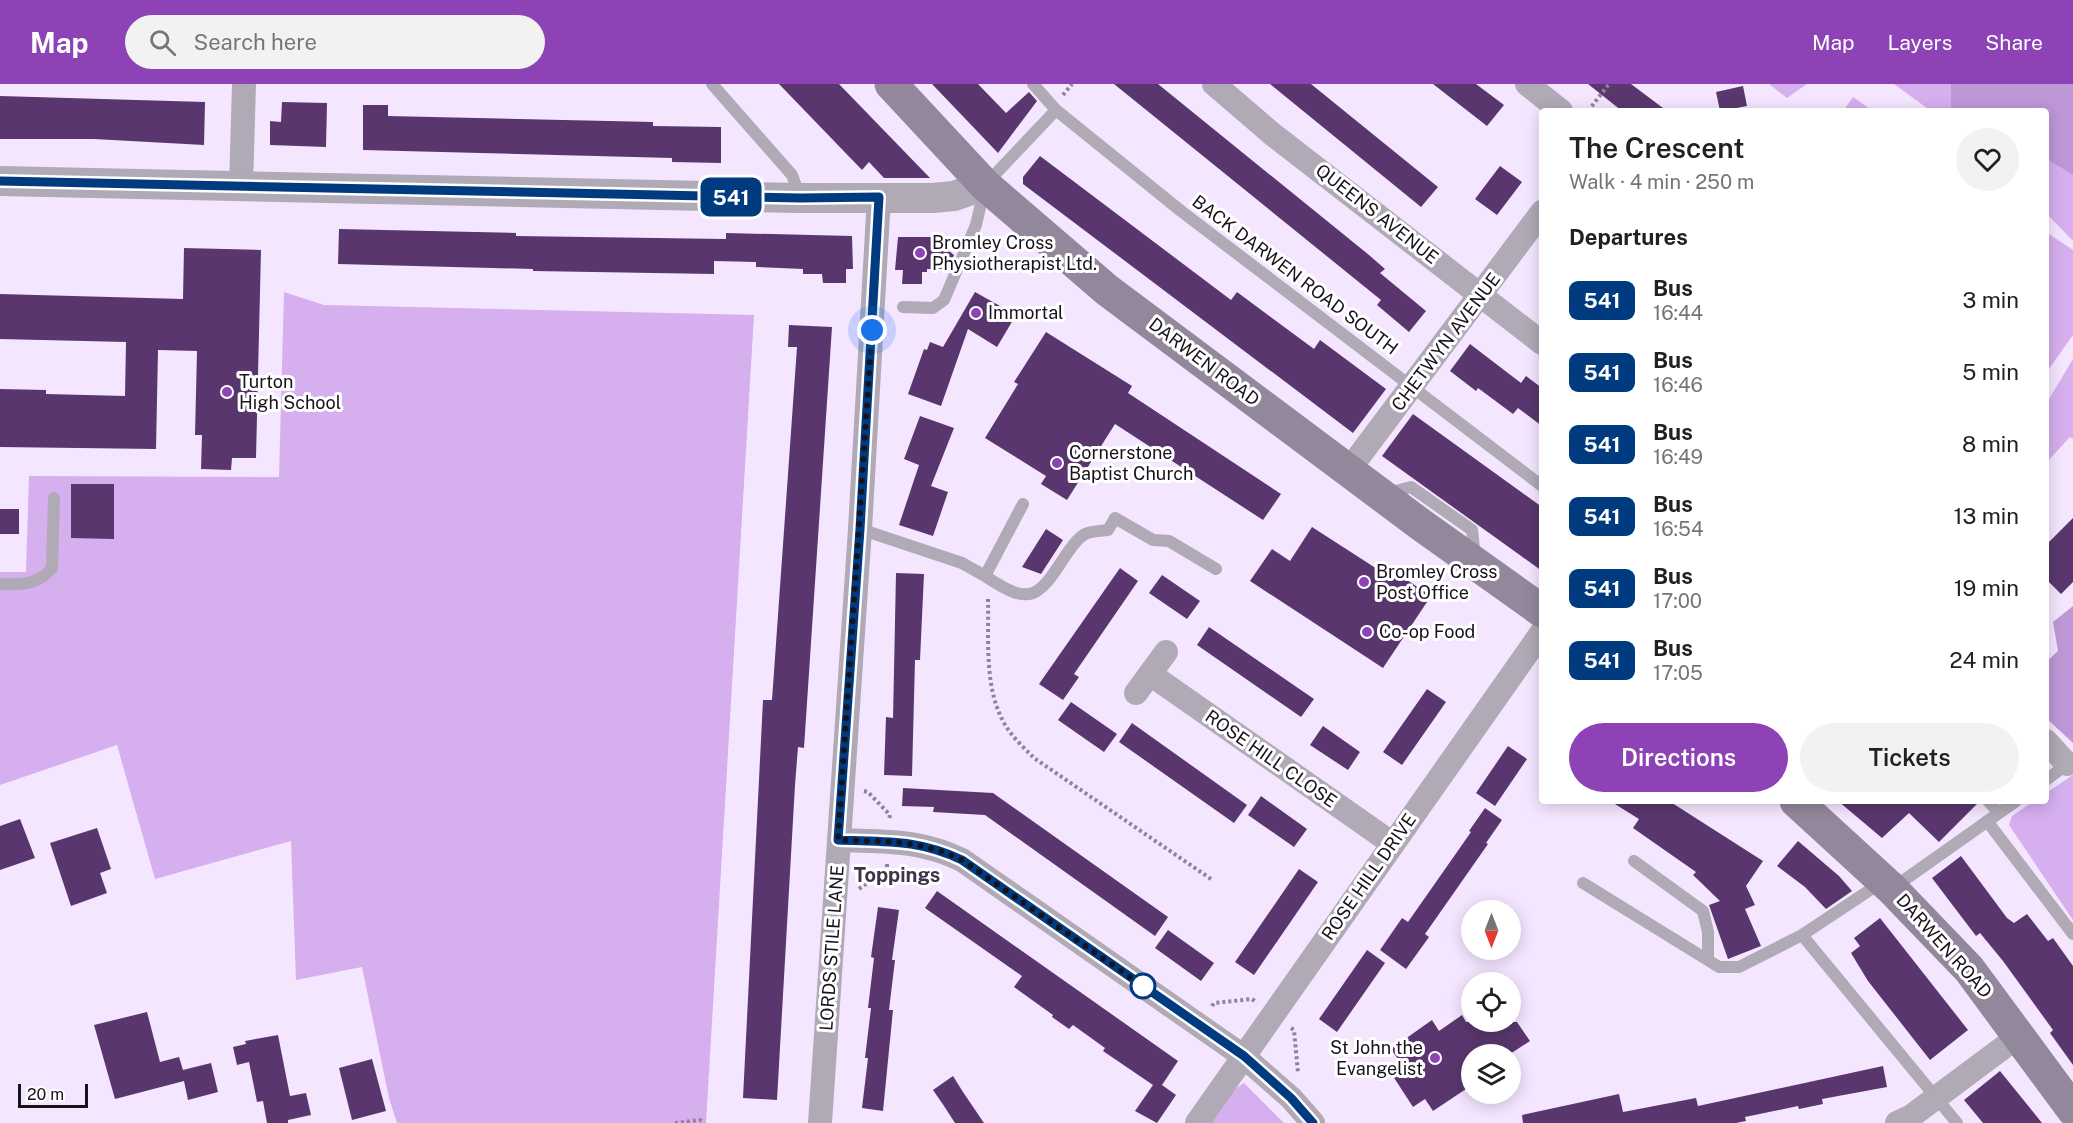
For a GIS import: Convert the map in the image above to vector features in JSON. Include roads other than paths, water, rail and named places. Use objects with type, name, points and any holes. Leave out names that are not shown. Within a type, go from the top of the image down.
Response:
[{"type":"main road","name":"DARWEN ROAD","points":[[891,84],[985,185],[1107,290],[1348,471],[1539,609]]},
{"type":"main road","name":"DARWEN ROAD","points":[[1799,804],[1888,885],[1969,969],[2020,1035],[2073,1110]]},
{"type":"street","points":[[241,187],[244,84]]},
{"type":"street","name":"QUEENS AVENUE","points":[[1214,84],[1271,133],[1539,341]]},
{"type":"street","points":[[1527,84],[1557,108]]},
{"type":"street","points":[[0,181],[800,198],[954,196],[985,185]]},
{"type":"street","name":"LORDS STILE LANE","points":[[820,1123],[860,529],[879,197]]},
{"type":"street","name":"CHETWYN AVENUE","points":[[1348,471],[1539,216]]},
{"type":"street","name":"ROSE HILL DRIVE","points":[[1197,1123],[1539,636]]},
{"type":"street","name":"ROSE HILL CLOSE","points":[[1166,652],[1143,683],[1393,844]]},
{"type":"street","points":[[2049,744],[2070,762]]},
{"type":"street","points":[[838,840],[913,842],[938,849],[962,860],[1244,1056],[1291,1098],[1313,1123]]},
{"type":"street","points":[[1897,1123],[1910,1117],[2020,1035]]},
{"type":"lane","points":[[712,84],[792,175],[800,198]]},
{"type":"lane","name":"BACK DARWEN ROAD SOUTH","points":[[1034,84],[1056,110],[1181,211],[1539,484]]},
{"type":"lane","points":[[903,307],[933,308],[944,300],[976,225],[985,185],[1056,110]]},
{"type":"lane","points":[[0,584],[26,585],[45,577],[52,568],[54,498]]},
{"type":"lane","points":[[987,577],[1023,504]]},
{"type":"lane","points":[[860,529],[962,562],[1014,593],[1037,592],[1046,586],[1075,542],[1084,535],[1108,530],[1115,518],[1153,540],[1169,542],[1216,569]]},
{"type":"lane","points":[[2049,778],[2070,762]]},
{"type":"lane","points":[[1991,804],[1999,813]]},
{"type":"lane","points":[[1583,883],[1719,967],[1738,967],[1802,935],[1888,885],[2012,804]]},
{"type":"lane","points":[[1988,821],[2073,934]]},
{"type":"lane","points":[[1634,861],[1703,911],[1708,932],[1708,960]]},
{"type":"lane","points":[[1802,935],[1957,1123]]},
{"type":"place","name":"Bromley Cross Physiotherapist Ltd.","points":[[920,253]]},
{"type":"place","name":"Immortal","points":[[976,313]]},
{"type":"place","name":"Turton High School","points":[[227,392]]},
{"type":"place","name":"Cornerstone Baptist Church","points":[[1057,463]]},
{"type":"place","name":"Bromley Cross Post Office","points":[[1364,582]]},
{"type":"place","name":"Co-op Food","points":[[1367,632]]},
{"type":"place","name":"St John the Evangelist","points":[[1435,1058]]},
{"type":"district","name":"Toppings","points":[[897,875]]}]
